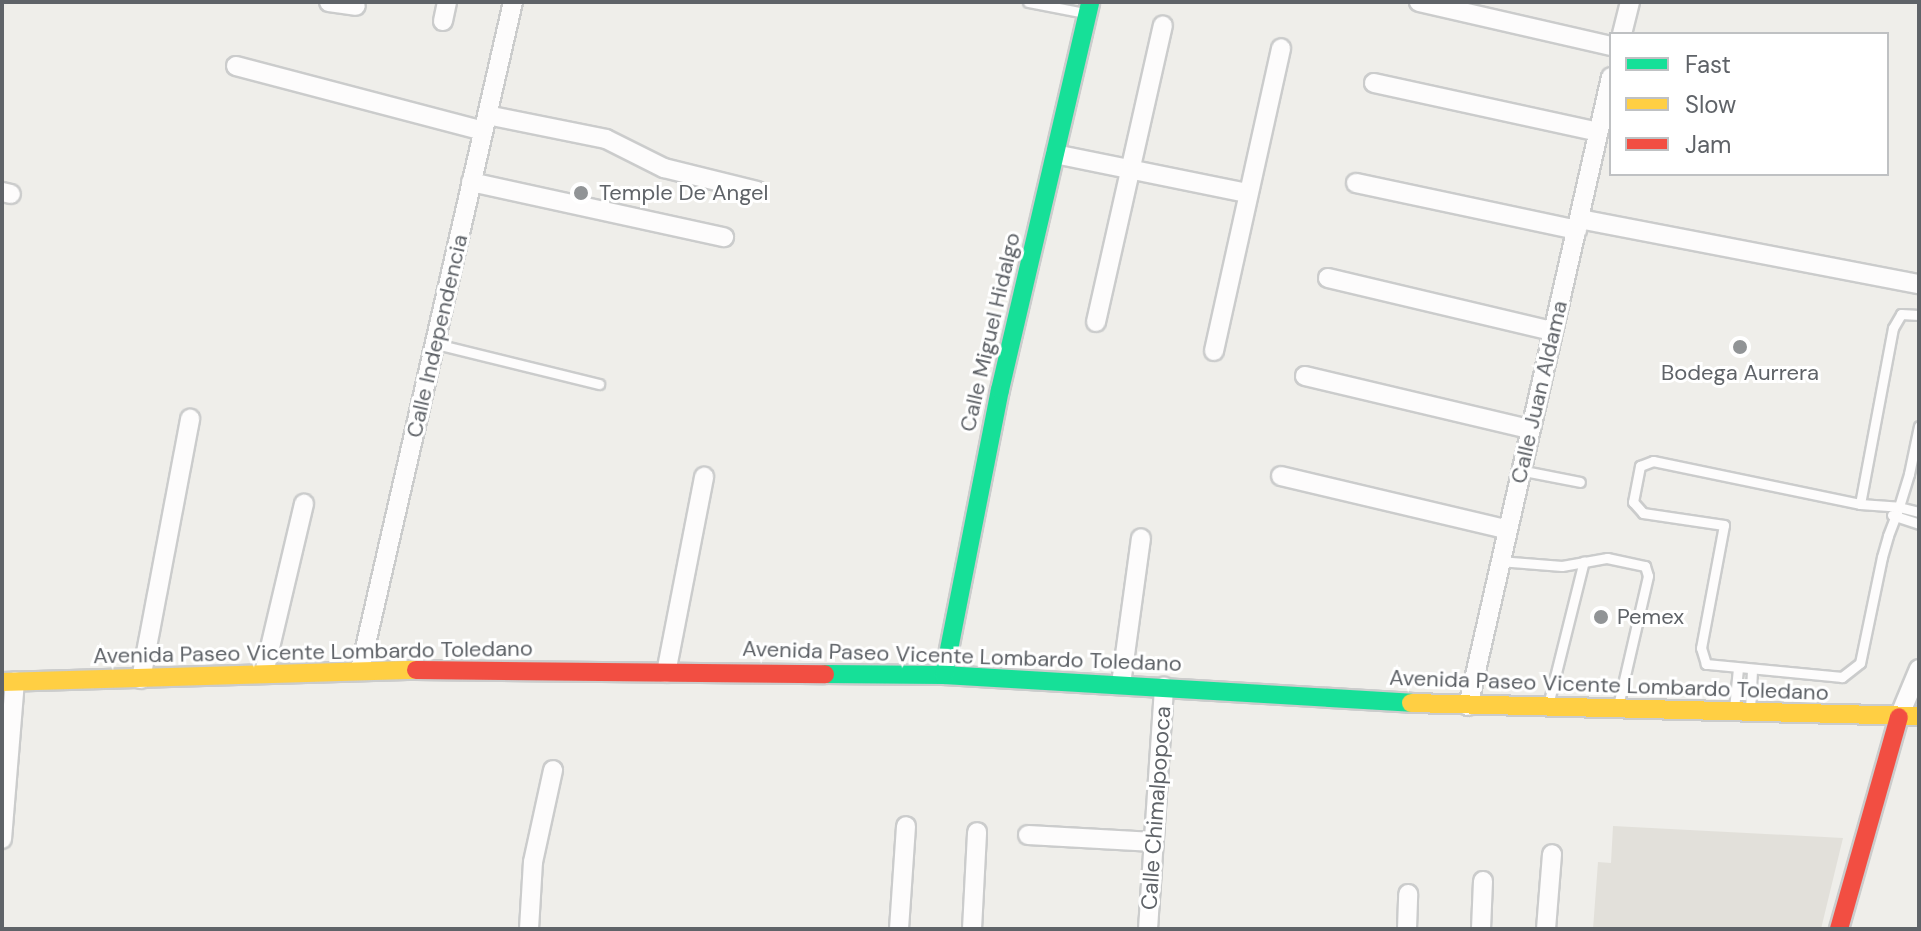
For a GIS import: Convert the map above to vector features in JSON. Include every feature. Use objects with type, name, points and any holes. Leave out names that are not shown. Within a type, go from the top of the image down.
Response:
[{"type":"main road","name":"Calle Miguel Hidalgo","points":[[944,675],[1000,390],[1089,8]]},
{"type":"main road","name":"Avenida Paseo Vicente Lombardo Toledano","points":[[9,682],[360,670],[944,675],[1468,706],[1742,715],[1919,716]]},
{"type":"main road","points":[[1839,929],[1899,717]]},
{"type":"street","points":[[443,21],[447,2]]},
{"type":"street","name":"Calle Independencia","points":[[360,670],[513,2]]},
{"type":"street","points":[[1419,2],[1609,46]]},
{"type":"street","points":[[1622,32],[1630,2]]},
{"type":"street","points":[[1096,322],[1163,25]]},
{"type":"street","points":[[1214,351],[1246,193],[1281,48]]},
{"type":"street","points":[[236,66],[485,123],[606,139],[664,168],[757,191]]},
{"type":"street","points":[[1374,83],[1598,132]]},
{"type":"street","name":"Calle Juan Aldama","points":[[1468,706],[1519,470],[1609,85]]},
{"type":"street","points":[[1055,154],[1246,193]]},
{"type":"street","points":[[471,182],[724,237]]},
{"type":"street","points":[[1356,183],[1919,284]]},
{"type":"street","points":[[1328,278],[1553,331]]},
{"type":"street","points":[[1305,376],[1529,429]]},
{"type":"street","points":[[141,679],[190,419]]},
{"type":"street","points":[[1281,476],[1506,529]]},
{"type":"street","points":[[666,673],[704,477]]},
{"type":"street","points":[[264,673],[304,504]]},
{"type":"street","points":[[1121,684],[1141,538]]},
{"type":"street","points":[[1899,717],[1919,669]]},
{"type":"street","points":[[2,839],[9,682]]},
{"type":"street","name":"Calle Chimalpopoca","points":[[1148,929],[1164,687]]},
{"type":"street","points":[[529,929],[533,862],[553,770]]},
{"type":"street","points":[[899,929],[906,826]]},
{"type":"street","points":[[972,929],[977,832]]},
{"type":"street","points":[[1028,835],[1154,842]]},
{"type":"street","points":[[1546,929],[1552,854]]},
{"type":"street","points":[[1481,929],[1483,881]]},
{"type":"street","points":[[1407,929],[1408,894]]},
{"type":"lane","points":[[1028,2],[1089,8]]},
{"type":"lane","points":[[1860,504],[1893,328],[1901,314],[1919,315]]},
{"type":"lane","points":[[436,344],[599,384]]},
{"type":"lane","points":[[1919,426],[1897,512],[1860,663],[1852,672],[1831,677],[1712,667],[1702,658],[1724,525],[1635,509],[1640,466],[1667,463],[1883,507],[1897,512],[1919,524]]},
{"type":"lane","points":[[1519,470],[1580,482]]},
{"type":"lane","points":[[1897,512],[1919,512]]},
{"type":"lane","points":[[1499,561],[1549,566],[1621,559],[1642,564],[1648,572],[1617,712]]},
{"type":"lane","points":[[1547,709],[1584,561]]},
{"type":"lane","points":[[1738,668],[1742,715]]},
{"type":"lane","points":[[1742,715],[1752,670]]},
{"type":"shaded area","points":[[1613,826],[1843,838],[1821,929],[1593,929],[1598,862],[1611,863]]},
{"type":"traffic: fast","points":[[944,675],[1000,390],[1090,2]]},
{"type":"traffic: fast","points":[[825,674],[944,675],[1411,703]]},
{"type":"traffic: slow","points":[[2,682],[416,670]]},
{"type":"traffic: slow","points":[[1411,703],[1919,716]]},
{"type":"traffic: jam","points":[[416,670],[825,674]]},
{"type":"traffic: jam","points":[[1839,929],[1899,717]]},
{"type":"place","name":"Temple De Angel","points":[[581,193]]},
{"type":"place","name":"Bodega Aurrera","points":[[1740,347]]},
{"type":"place","name":"Pemex","points":[[1601,617]]}]
